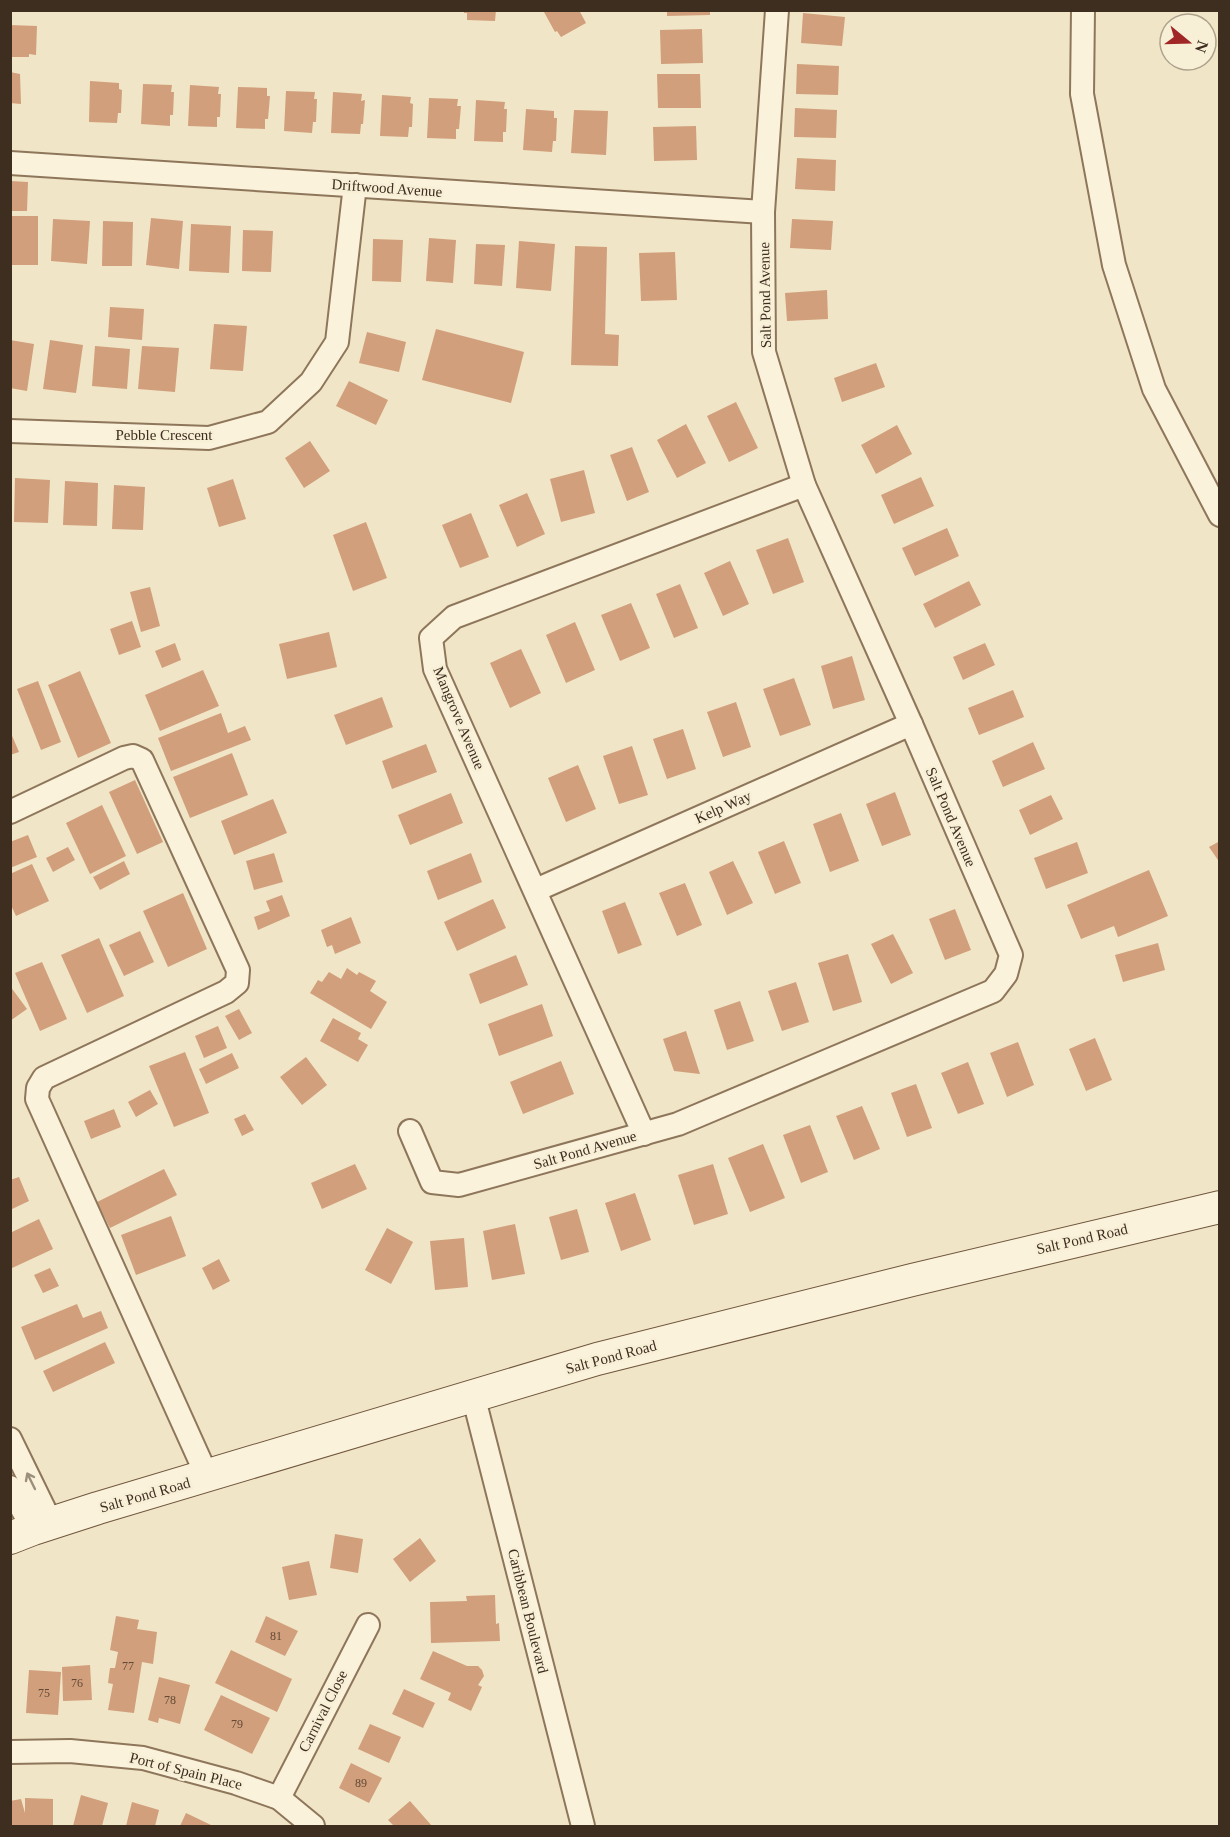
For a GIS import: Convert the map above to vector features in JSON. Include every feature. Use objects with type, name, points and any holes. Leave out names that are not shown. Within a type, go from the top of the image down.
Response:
[{"type":"street","name":"Salt Pond Avenue","points":[[410,1131],[432,1182],[459,1185],[678,1124],[993,991],[1006,974],[1011,955],[804,485],[764,352],[764,212],[777,10]]},
{"type":"street","points":[[1083,10],[1082,94],[1114,265],[1154,389],[1220,515]]},
{"type":"street","name":"Driftwood Avenue","points":[[10,163],[764,212]]},
{"type":"street","name":"Pebble Crescent","points":[[10,431],[209,438],[268,422],[310,382],[337,342],[355,185]]},
{"type":"street","name":"Mangrove Avenue","points":[[644,1134],[435,669],[431,638],[454,617],[804,485]]},
{"type":"street","name":"Kelp Way","points":[[536,890],[911,724]]},
{"type":"street","points":[[10,812],[124,758],[133,756],[142,760],[238,970],[237,983],[226,993],[44,1078],[38,1088],[37,1099],[207,1476]]},
{"type":"street","name":"Salt Pond Road","points":[[31,1530],[473,1395],[631,1351],[912,1280],[1220,1207]]},
{"type":"street","name":"Caribbean Boulevard","points":[[473,1395],[583,1827]]},
{"type":"street","points":[[10,1439],[31,1530]]},
{"type":"street","points":[[10,1487],[31,1530]]},
{"type":"street","name":"Carnival Close","points":[[279,1798],[368,1625]]},
{"type":"street","name":"Port of Spain Place","points":[[10,1752],[70,1751],[143,1758],[236,1783],[279,1798],[313,1827]]},
{"type":"building","points":[[464,10],[496,10],[495,21],[467,20],[467,13],[464,13]]},
{"type":"building","points":[[547,10],[579,10],[586,23],[561,37],[557,31],[555,32],[544,12]]},
{"type":"building","points":[[667,10],[710,10],[710,15],[667,16]]},
{"type":"building","points":[[803,13],[845,17],[842,46],[801,43]]},
{"type":"building","points":[[10,25],[37,26],[36,55],[10,57]]},
{"type":"building","points":[[702,29],[703,63],[661,64],[660,30]]},
{"type":"building","points":[[797,64],[839,66],[838,95],[796,94]]},
{"type":"building","points":[[10,72],[20,74],[21,104],[10,103]]},
{"type":"building","points":[[657,74],[700,74],[701,108],[658,108]]},
{"type":"building","points":[[90,81],[119,83],[119,89],[122,90],[121,113],[118,113],[117,123],[89,122]]},
{"type":"building","points":[[143,84],[172,85],[173,115],[170,115],[170,126],[141,124]]},
{"type":"building","points":[[190,85],[219,87],[220,117],[217,117],[217,127],[188,126]]},
{"type":"building","points":[[238,87],[267,88],[267,96],[270,96],[265,129],[236,128]]},
{"type":"building","points":[[286,91],[315,92],[316,122],[313,122],[312,133],[284,131]]},
{"type":"building","points":[[333,92],[362,94],[361,101],[365,100],[360,134],[331,133]]},
{"type":"building","points":[[382,95],[411,97],[412,127],[409,127],[408,137],[380,136]]},
{"type":"building","points":[[429,98],[458,99],[457,106],[461,106],[456,139],[427,138]]},
{"type":"building","points":[[476,100],[505,102],[506,132],[503,132],[503,142],[474,141]]},
{"type":"building","points":[[795,108],[837,110],[836,138],[794,137]]},
{"type":"building","points":[[526,109],[554,111],[554,118],[557,118],[556,141],[553,141],[552,152],[523,150]]},
{"type":"building","points":[[574,110],[608,111],[606,155],[571,153]]},
{"type":"building","points":[[696,126],[697,160],[654,161],[653,127]]},
{"type":"building","points":[[797,158],[836,160],[835,191],[795,189]]},
{"type":"building","points":[[10,181],[28,182],[27,211],[10,211]]},
{"type":"building","points":[[10,216],[38,216],[38,265],[10,265]]},
{"type":"building","points":[[151,218],[183,221],[179,269],[146,265]]},
{"type":"building","points":[[53,219],[90,221],[87,264],[51,261]]},
{"type":"building","points":[[792,219],[833,221],[831,250],[790,248]]},
{"type":"building","points":[[103,221],[133,222],[132,266],[102,266]]},
{"type":"building","points":[[191,224],[231,226],[229,273],[189,271]]},
{"type":"building","points":[[243,230],[273,231],[271,272],[242,271]]},
{"type":"building","points":[[429,238],[456,240],[453,283],[426,281]]},
{"type":"building","points":[[373,239],[403,240],[401,282],[372,281]]},
{"type":"building","points":[[519,241],[555,244],[551,291],[516,288]]},
{"type":"building","points":[[476,244],[505,245],[502,286],[474,284]]},
{"type":"building","points":[[575,246],[607,247],[605,334],[619,335],[618,366],[571,365]]},
{"type":"building","points":[[675,252],[677,300],[641,301],[639,253]]},
{"type":"building","points":[[827,290],[828,319],[787,321],[785,293]]},
{"type":"building","points":[[110,307],[144,309],[142,340],[108,337]]},
{"type":"building","points":[[214,324],[247,326],[243,371],[210,369]]},
{"type":"building","points":[[436,329],[524,352],[511,403],[422,380]]},
{"type":"building","points":[[367,332],[406,342],[399,372],[359,363]]},
{"type":"building","points":[[10,340],[34,344],[27,391],[10,388]]},
{"type":"building","points":[[50,340],[83,345],[76,393],[43,389]]},
{"type":"building","points":[[95,346],[130,349],[127,389],[92,386]]},
{"type":"building","points":[[142,346],[179,348],[175,392],[138,389]]},
{"type":"building","points":[[876,363],[885,387],[842,402],[834,378]]},
{"type":"building","points":[[349,381],[388,400],[376,425],[336,406]]},
{"type":"building","points":[[736,402],[758,448],[729,462],[707,416]]},
{"type":"building","points":[[686,424],[706,463],[677,478],[657,440]]},
{"type":"building","points":[[897,425],[912,454],[876,474],[861,445]]},
{"type":"building","points":[[310,441],[330,471],[304,488],[285,458]]},
{"type":"building","points":[[632,447],[649,492],[627,501],[610,455]]},
{"type":"building","points":[[584,470],[595,513],[561,522],[550,479]]},
{"type":"building","points":[[921,477],[934,506],[894,524],[881,495]]},
{"type":"building","points":[[15,478],[50,480],[48,523],[14,522]]},
{"type":"building","points":[[233,479],[246,519],[219,527],[207,488]]},
{"type":"building","points":[[65,481],[98,483],[97,526],[63,525]]},
{"type":"building","points":[[114,485],[145,487],[143,530],[112,529]]},
{"type":"building","points":[[527,493],[545,534],[517,547],[499,505]]},
{"type":"building","points":[[471,513],[489,557],[460,568],[442,525]]},
{"type":"building","points":[[366,522],[387,578],[353,591],[333,535]]},
{"type":"building","points":[[947,528],[959,556],[915,576],[902,548]]},
{"type":"building","points":[[788,538],[804,582],[773,594],[756,550]]},
{"type":"building","points":[[730,561],[749,604],[723,616],[704,573]]},
{"type":"building","points":[[969,581],[981,605],[935,628],[923,604]]},
{"type":"building","points":[[680,584],[698,628],[674,638],[656,594]]},
{"type":"building","points":[[150,587],[160,626],[141,632],[130,592]]},
{"type":"building","points":[[631,603],[650,648],[620,661],[601,615]]},
{"type":"building","points":[[132,621],[141,647],[119,655],[110,629]]},
{"type":"building","points":[[575,622],[595,670],[566,683],[546,635]]},
{"type":"building","points":[[329,632],[337,667],[287,679],[279,644]]},
{"type":"building","points":[[175,643],[181,660],[162,668],[155,651]]},
{"type":"building","points":[[985,643],[995,665],[963,680],[953,657]]},
{"type":"building","points":[[521,649],[541,693],[510,708],[490,663]]},
{"type":"building","points":[[852,656],[865,700],[833,709],[821,666]]},
{"type":"building","points":[[203,670],[219,706],[160,731],[145,695]]},
{"type":"building","points":[[80,671],[111,743],[78,758],[48,685]]},
{"type":"building","points":[[794,678],[811,725],[780,736],[763,689]]},
{"type":"building","points":[[38,681],[61,742],[41,750],[17,689]]},
{"type":"building","points":[[1013,690],[1024,717],[979,735],[968,708]]},
{"type":"building","points":[[382,697],[393,727],[346,745],[334,715]]},
{"type":"building","points":[[736,702],[751,747],[723,757],[707,712]]},
{"type":"building","points":[[221,713],[228,733],[245,726],[251,740],[171,771],[158,738]]},
{"type":"building","points":[[683,729],[696,769],[667,779],[653,739]]},
{"type":"building","points":[[10,731],[19,752],[10,755]]},
{"type":"building","points":[[1033,742],[1045,769],[1003,787],[992,761]]},
{"type":"building","points":[[426,744],[437,772],[392,789],[382,761]]},
{"type":"building","points":[[632,746],[648,795],[619,804],[603,756]]},
{"type":"building","points":[[232,753],[248,795],[190,818],[173,777]]},
{"type":"building","points":[[578,765],[596,809],[566,822],[548,778]]},
{"type":"building","points":[[135,780],[163,842],[137,854],[109,792]]},
{"type":"building","points":[[895,792],[911,835],[882,846],[866,804]]},
{"type":"building","points":[[451,793],[463,823],[410,845],[398,815]]},
{"type":"building","points":[[1051,795],[1063,819],[1030,835],[1019,810]]},
{"type":"building","points":[[273,799],[287,833],[234,855],[221,821]]},
{"type":"building","points":[[102,805],[126,856],[90,874],[66,823]]},
{"type":"building","points":[[841,813],[859,861],[830,872],[813,824]]},
{"type":"building","points":[[28,835],[37,857],[10,868],[10,842]]},
{"type":"building","points":[[784,841],[801,883],[775,894],[758,852]]},
{"type":"building","points":[[1220,841],[1220,863],[1209,847]]},
{"type":"building","points":[[1077,842],[1088,873],[1046,889],[1034,858]]},
{"type":"building","points":[[68,847],[75,860],[53,872],[46,858]]},
{"type":"building","points":[[274,853],[283,882],[254,890],[246,861]]},
{"type":"building","points":[[471,853],[482,882],[438,900],[427,871]]},
{"type":"building","points":[[124,861],[130,874],[100,890],[93,877]]},
{"type":"building","points":[[733,861],[753,903],[727,915],[709,872]]},
{"type":"building","points":[[32,864],[49,901],[16,916],[10,903],[10,874]]},
{"type":"building","points":[[1149,870],[1168,916],[1118,937],[1114,926],[1081,939],[1067,905]]},
{"type":"building","points":[[685,883],[702,925],[677,936],[659,893]]},
{"type":"building","points":[[183,893],[207,949],[168,967],[143,911]]},
{"type":"building","points":[[282,895],[290,916],[258,930],[254,917],[270,911],[266,901]]},
{"type":"building","points":[[493,899],[506,928],[457,951],[444,922]]},
{"type":"building","points":[[625,902],[642,945],[618,954],[602,911]]},
{"type":"building","points":[[955,909],[971,950],[945,960],[929,919]]},
{"type":"building","points":[[351,917],[361,943],[335,954],[332,945],[327,947],[321,930]]},
{"type":"building","points":[[140,931],[154,962],[124,976],[109,945]]},
{"type":"building","points":[[893,934],[913,973],[891,984],[871,944]]},
{"type":"building","points":[[99,938],[124,996],[87,1013],[61,955]]},
{"type":"building","points":[[1158,943],[1165,970],[1123,982],[1115,955]]},
{"type":"building","points":[[848,954],[862,1002],[833,1011],[818,963]]},
{"type":"building","points":[[516,955],[528,985],[480,1004],[469,974]]},
{"type":"building","points":[[42,962],[67,1019],[40,1031],[15,973]]},
{"type":"building","points":[[347,968],[357,975],[359,972],[376,981],[370,991],[387,1002],[371,1029],[310,993],[318,980],[322,982],[329,972],[341,979]]},
{"type":"building","points":[[796,982],[809,1022],[782,1031],[768,991]]},
{"type":"building","points":[[10,986],[27,1009],[10,1021]]},
{"type":"building","points":[[740,1001],[754,1041],[727,1050],[714,1010]]},
{"type":"building","points":[[542,1004],[553,1036],[499,1056],[488,1024]]},
{"type":"building","points":[[239,1009],[252,1033],[239,1040],[225,1016]]},
{"type":"building","points":[[333,1018],[361,1033],[358,1039],[368,1045],[358,1062],[320,1041]]},
{"type":"building","points":[[218,1026],[227,1048],[204,1058],[195,1036]]},
{"type":"building","points":[[686,1031],[700,1074],[674,1071],[663,1039]]},
{"type":"building","points":[[1095,1038],[1112,1080],[1086,1091],[1069,1049]]},
{"type":"building","points":[[1018,1042],[1034,1085],[1007,1097],[990,1053]]},
{"type":"building","points":[[185,1052],[209,1113],[174,1127],[149,1066]]},
{"type":"building","points":[[232,1053],[239,1068],[206,1084],[199,1069]]},
{"type":"building","points":[[306,1057],[327,1085],[302,1105],[280,1077]]},
{"type":"building","points":[[561,1061],[574,1094],[523,1114],[510,1082]]},
{"type":"building","points":[[968,1062],[984,1104],[958,1114],[941,1073]]},
{"type":"building","points":[[916,1084],[932,1128],[907,1137],[891,1093]]},
{"type":"building","points":[[150,1090],[158,1104],[136,1117],[128,1102]]},
{"type":"building","points":[[862,1106],[880,1149],[854,1160],[836,1116]]},
{"type":"building","points":[[114,1109],[121,1127],[91,1139],[84,1121]]},
{"type":"building","points":[[245,1114],[254,1130],[242,1136],[234,1119]]},
{"type":"building","points":[[810,1125],[828,1172],[801,1183],[783,1135]]},
{"type":"building","points":[[763,1144],[785,1198],[750,1212],[728,1158]]},
{"type":"building","points":[[355,1164],[367,1189],[322,1209],[311,1183]]},
{"type":"building","points":[[713,1164],[728,1214],[694,1225],[678,1175]]},
{"type":"building","points":[[164,1169],[177,1195],[110,1228],[97,1202]]},
{"type":"building","points":[[19,1177],[29,1201],[10,1210],[10,1180]]},
{"type":"building","points":[[635,1193],[651,1240],[621,1251],[605,1203]]},
{"type":"building","points":[[577,1209],[589,1252],[561,1260],[549,1217]]},
{"type":"building","points":[[171,1216],[186,1256],[136,1275],[121,1235]]},
{"type":"building","points":[[39,1219],[53,1249],[10,1269],[10,1233]]},
{"type":"building","points":[[515,1224],[525,1274],[492,1280],[483,1231]]},
{"type":"building","points":[[387,1228],[413,1242],[391,1284],[365,1270]]},
{"type":"building","points":[[464,1238],[468,1287],[435,1290],[430,1241]]},
{"type":"building","points":[[219,1259],[230,1281],[213,1290],[202,1268]]},
{"type":"building","points":[[50,1268],[59,1286],[43,1293],[34,1275]]},
{"type":"building","points":[[77,1304],[83,1318],[101,1311],[108,1328],[35,1360],[21,1327]]},
{"type":"building","points":[[105,1342],[115,1363],[53,1392],[43,1371]]},
{"type":"building","points":[[335,1534],[363,1539],[358,1573],[330,1568]]},
{"type":"building","points":[[420,1538],[436,1561],[410,1582],[393,1559]]},
{"type":"building","points":[[309,1561],[317,1595],[289,1600],[282,1567]]},
{"type":"building","points":[[495,1595],[496,1624],[499,1623],[500,1641],[431,1643],[430,1602],[467,1601],[466,1596]]},
{"type":"building","points":[[116,1616],[139,1620],[137,1629],[157,1632],[153,1664],[142,1662],[134,1713],[108,1710],[113,1684],[108,1683],[110,1668],[115,1668],[118,1652],[110,1650]]},
{"type":"building","points":[[266,1616],[298,1631],[285,1656],[255,1642]]},
{"type":"building","points":[[231,1650],[292,1679],[277,1712],[215,1683]]},
{"type":"building","points":[[433,1651],[467,1666],[478,1666],[482,1670],[484,1676],[478,1685],[482,1687],[471,1711],[448,1700],[451,1693],[420,1679]]},
{"type":"building","points":[[90,1665],[92,1700],[63,1701],[62,1667]]},
{"type":"building","points":[[29,1670],[61,1672],[58,1715],[26,1713]]},
{"type":"building","points":[[159,1677],[190,1685],[180,1724],[159,1718],[158,1723],[148,1720]]},
{"type":"building","points":[[404,1689],[435,1703],[423,1728],[392,1714]]},
{"type":"building","points":[[221,1695],[270,1718],[252,1754],[204,1730]]},
{"type":"building","points":[[370,1724],[401,1737],[389,1763],[358,1749]]},
{"type":"building","points":[[351,1763],[382,1778],[369,1803],[339,1788]]},
{"type":"building","points":[[81,1795],[108,1803],[102,1826],[73,1826]]},
{"type":"building","points":[[25,1798],[53,1799],[53,1826],[10,1826],[10,1801],[21,1799],[25,1813]]},
{"type":"building","points":[[410,1801],[432,1826],[394,1826],[388,1820]]},
{"type":"building","points":[[132,1802],[159,1810],[155,1826],[126,1826]]},
{"type":"building","points":[[186,1813],[211,1825],[211,1826],[180,1826]]}]
